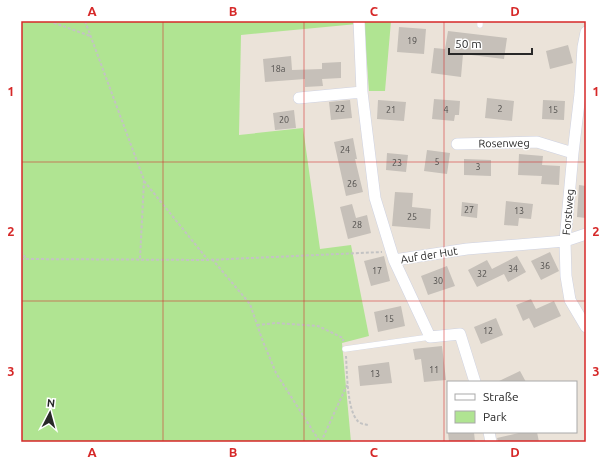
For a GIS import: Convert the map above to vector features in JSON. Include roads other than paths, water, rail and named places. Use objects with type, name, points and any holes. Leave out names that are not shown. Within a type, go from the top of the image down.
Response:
[{"type":"street","name":"Auf der Hut","points":[[359,21],[362,92],[375,198],[394,260],[467,249],[565,241],[586,234]]},
{"type":"street","name":"Forstweg","points":[[586,32],[583,47],[583,94],[573,153],[565,241],[566,276],[570,300],[586,327]]},
{"type":"street","points":[[299,98],[362,92]]},
{"type":"street","name":"Rosenweg","points":[[457,144],[537,142],[573,153]]},
{"type":"street","points":[[394,260],[430,337],[460,334],[475,381]]},
{"type":"lane","points":[[345,349],[430,337]]}]
